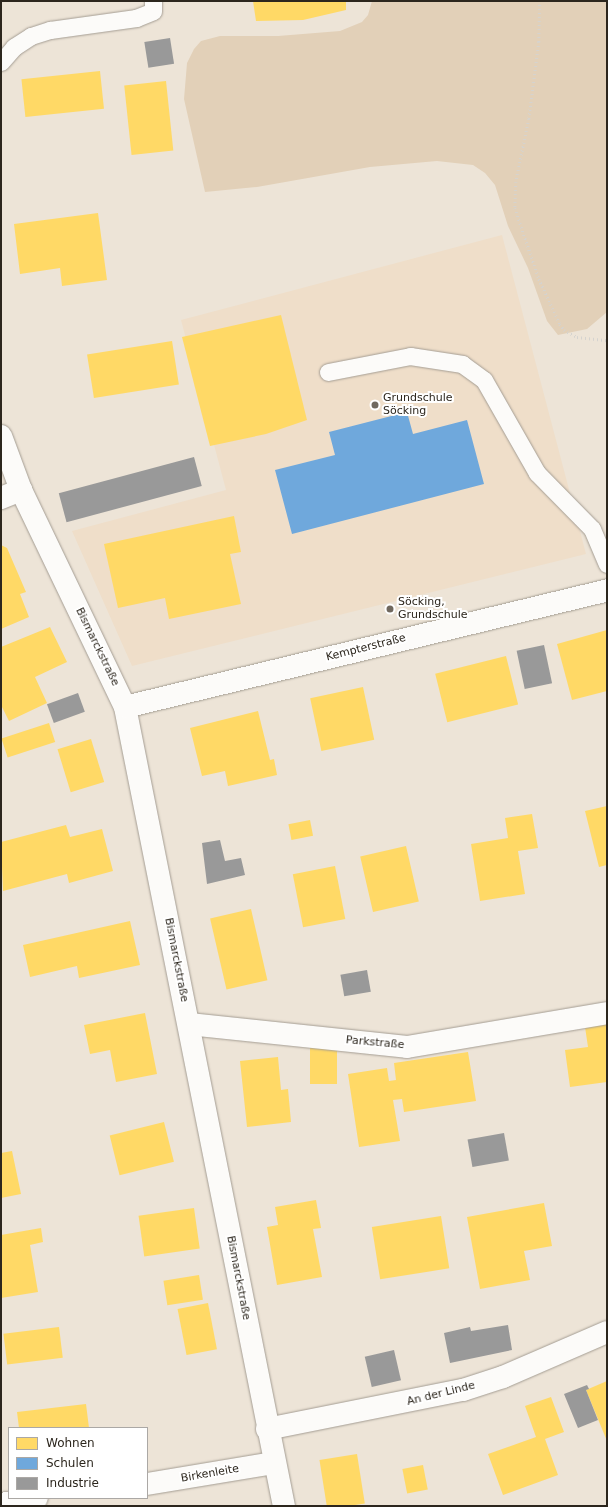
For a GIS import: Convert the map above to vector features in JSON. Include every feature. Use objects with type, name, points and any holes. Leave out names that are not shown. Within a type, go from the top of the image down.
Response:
[{"type":"street","name":"Bismarckstraße","points":[[1,436],[11,494],[125,707],[189,1024],[267,1429],[284,1506]]},
{"type":"street","name":"Kempterstraße","points":[[125,707],[607,590]]},
{"type":"street","name":"Parkstraße","points":[[189,1024],[407,1047],[607,1013]]},
{"type":"street","name":"An der Linde","points":[[267,1429],[463,1390],[503,1377],[607,1332]]},
{"type":"street","name":"Birkenleite","points":[[148,1484],[274,1463]]},
{"type":"street","points":[[1,1504],[31,1499]]},
{"type":"lane","points":[[1,62],[14,47],[31,36],[50,30],[136,18],[153,11],[153,1]]},
{"type":"lane","points":[[328,372],[410,356],[462,364],[484,380],[537,473],[592,529],[607,564]]},
{"type":"path","points":[[540,1],[539,42],[529,119],[516,182],[515,208],[538,279],[564,330],[577,337],[607,340]]},
{"type":"shaded area","points":[[372,1],[607,1],[607,312],[587,329],[558,335],[547,321],[528,268],[508,226],[495,185],[485,173],[473,165],[437,161],[370,167],[257,187],[205,192],[184,99],[187,63],[194,49],[201,41],[220,36],[278,36],[340,31],[362,22],[368,15]]},
{"type":"shaded area","name":"Grundschule Söcking","points":[[502,235],[586,554],[132,666],[72,531],[226,490],[181,320]]},
{"type":"building: Wohnen","points":[[253,1],[346,1],[346,10],[303,20],[256,21]]},
{"type":"building: Wohnen","points":[[100,71],[104,109],[25,117],[21,79]]},
{"type":"building: Wohnen","points":[[166,81],[173,151],[132,155],[124,85]]},
{"type":"building: Wohnen","points":[[98,213],[107,280],[62,286],[60,268],[20,274],[14,224]]},
{"type":"building: Wohnen","points":[[281,315],[307,420],[266,434],[210,446],[182,337]]},
{"type":"building: Wohnen","points":[[172,341],[179,384],[94,398],[87,354]]},
{"type":"building: Wohnen","points":[[234,516],[241,552],[230,554],[241,604],[169,619],[165,598],[118,608],[104,544]]},
{"type":"building: Wohnen","points":[[1,545],[7,548],[26,592],[20,594],[29,617],[1,629]]},
{"type":"building: Wohnen","points":[[50,627],[67,662],[35,677],[47,703],[9,721],[1,705],[1,647]]},
{"type":"building: Wohnen","points":[[607,630],[607,691],[572,700],[557,644]]},
{"type":"building: Wohnen","points":[[506,656],[518,705],[447,722],[435,674]]},
{"type":"building: Wohnen","points":[[363,687],[374,740],[321,751],[310,698]]},
{"type":"building: Wohnen","points":[[258,711],[270,760],[274,759],[277,775],[228,786],[225,771],[202,776],[190,728]]},
{"type":"building: Wohnen","points":[[49,723],[55,742],[8,757],[1,738]]},
{"type":"building: Wohnen","points":[[91,739],[104,782],[71,792],[58,749]]},
{"type":"building: Wohnen","points":[[607,806],[607,865],[599,867],[585,811]]},
{"type":"building: Wohnen","points":[[532,814],[538,848],[518,851],[525,894],[480,901],[471,844],[508,838],[505,818]]},
{"type":"building: Wohnen","points":[[310,820],[313,836],[291,840],[288,824]]},
{"type":"building: Wohnen","points":[[66,825],[70,837],[102,829],[113,871],[69,883],[67,874],[3,891],[1,842]]},
{"type":"building: Wohnen","points":[[406,846],[419,902],[373,912],[360,857]]},
{"type":"building: Wohnen","points":[[335,866],[345,919],[303,927],[293,874]]},
{"type":"building: Wohnen","points":[[251,909],[267,980],[226,990],[210,918]]},
{"type":"building: Wohnen","points":[[130,921],[140,965],[79,978],[77,966],[30,977],[23,945]]},
{"type":"building: Wohnen","points":[[145,1013],[157,1074],[116,1082],[110,1050],[90,1054],[84,1025]]},
{"type":"building: Wohnen","points":[[607,1024],[607,1082],[570,1087],[565,1050],[588,1047],[585,1027]]},
{"type":"building: Wohnen","points":[[310,1046],[337,1046],[337,1084],[310,1084]]},
{"type":"building: Wohnen","points":[[468,1052],[476,1101],[404,1112],[402,1099],[393,1100],[400,1141],[359,1147],[348,1074],[387,1068],[389,1081],[396,1080],[394,1063]]},
{"type":"building: Wohnen","points":[[278,1057],[281,1090],[288,1089],[291,1122],[247,1127],[240,1061]]},
{"type":"building: Wohnen","points":[[164,1122],[174,1162],[120,1175],[110,1136]]},
{"type":"building: Wohnen","points":[[12,1151],[21,1194],[1,1198],[1,1153]]},
{"type":"building: Wohnen","points":[[316,1200],[321,1228],[313,1229],[322,1277],[277,1285],[267,1227],[278,1225],[275,1207]]},
{"type":"building: Wohnen","points":[[544,1203],[552,1246],[524,1251],[530,1280],[480,1289],[467,1217]]},
{"type":"building: Wohnen","points":[[194,1208],[200,1249],[144,1256],[139,1216]]},
{"type":"building: Wohnen","points":[[441,1216],[449,1268],[380,1279],[372,1227]]},
{"type":"building: Wohnen","points":[[41,1228],[43,1242],[30,1245],[38,1292],[1,1298],[1,1235]]},
{"type":"building: Wohnen","points":[[199,1275],[203,1300],[167,1305],[163,1281]]},
{"type":"building: Wohnen","points":[[208,1303],[217,1349],[187,1355],[178,1309]]},
{"type":"building: Wohnen","points":[[59,1327],[63,1358],[7,1365],[3,1334]]},
{"type":"building: Wohnen","points":[[607,1381],[607,1441],[586,1390]]},
{"type":"building: Wohnen","points":[[551,1397],[564,1432],[545,1439],[558,1475],[503,1495],[488,1454],[536,1437],[525,1406]]},
{"type":"building: Wohnen","points":[[86,1404],[89,1427],[19,1427],[17,1412]]},
{"type":"building: Wohnen","points":[[357,1454],[365,1503],[348,1506],[327,1506],[319,1460]]},
{"type":"building: Wohnen","points":[[423,1465],[428,1490],[407,1494],[402,1469]]},
{"type":"building: Schulen","points":[[407,412],[413,434],[467,420],[484,484],[292,534],[275,470],[335,455],[329,432]]},
{"type":"building: Industrie","points":[[170,38],[174,64],[148,68],[144,42]]},
{"type":"building: Industrie","points":[[194,457],[202,486],[67,522],[59,493]]},
{"type":"building: Industrie","points":[[544,645],[552,683],[525,689],[517,651]]},
{"type":"building: Industrie","points":[[78,693],[85,712],[54,723],[47,704]]},
{"type":"building: Industrie","points":[[220,840],[225,861],[241,858],[245,875],[207,884],[202,843]]},
{"type":"building: Industrie","points":[[367,970],[371,992],[344,996],[340,975]]},
{"type":"building: Industrie","points":[[504,1133],[509,1161],[472,1167],[468,1139]]},
{"type":"building: Industrie","points":[[508,1325],[512,1350],[450,1363],[444,1333],[470,1327],[471,1331]]},
{"type":"building: Industrie","points":[[394,1350],[401,1380],[372,1387],[365,1357]]},
{"type":"building: Industrie","points":[[587,1385],[589,1389],[586,1390],[598,1420],[578,1428],[564,1394]]},
{"type":"place","name":"Grundschule Söcking","points":[[375,405]]},
{"type":"place","name":"Söcking, Grundschule","points":[[390,609]]}]
